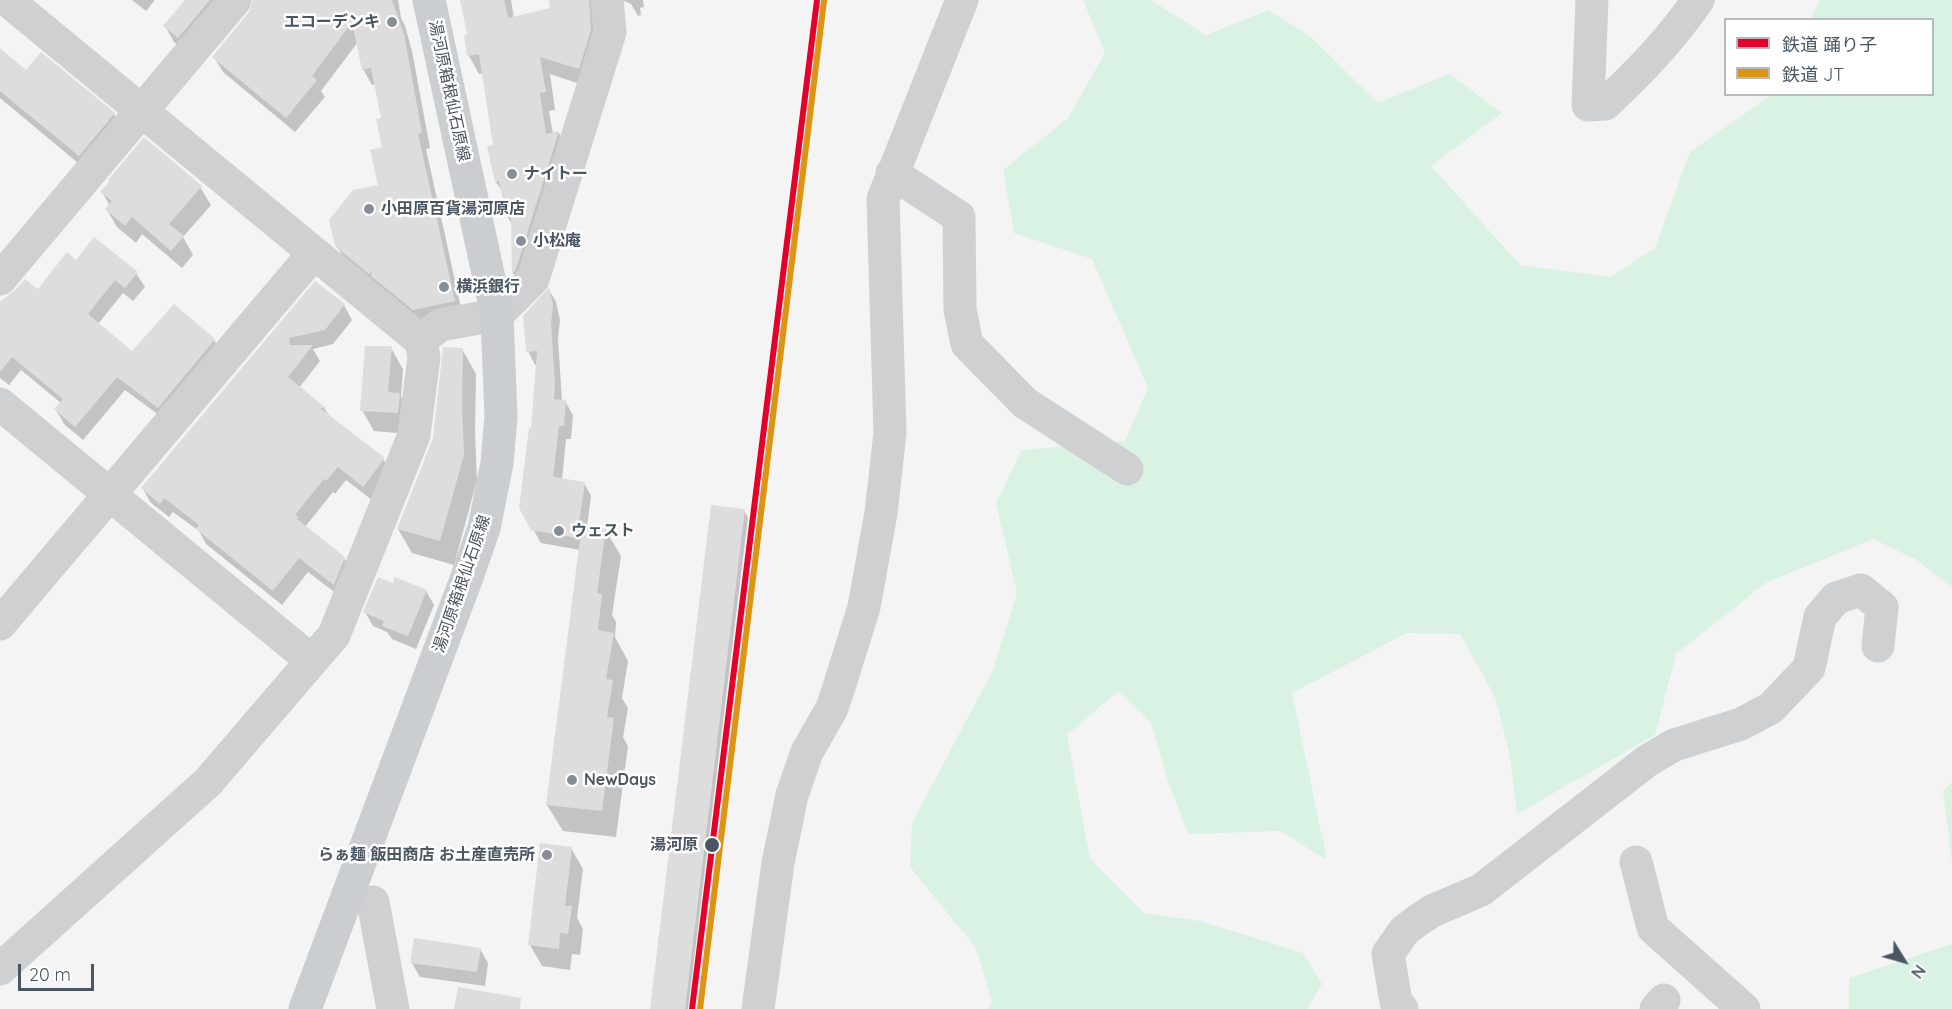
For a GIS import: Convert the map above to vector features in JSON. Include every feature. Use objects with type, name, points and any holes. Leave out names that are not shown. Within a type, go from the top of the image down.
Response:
[{"type":"main road","name":"湯河原箱根仙石原線","points":[[305,1009],[484,528],[497,463],[501,417],[497,315],[429,0]]},
{"type":"street","points":[[0,969],[208,782],[334,635],[414,435],[424,357],[421,341],[7,0]]},
{"type":"street","points":[[0,279],[235,0]]},
{"type":"street","points":[[421,341],[440,325],[497,315],[533,279],[610,32],[607,0]]},
{"type":"street","points":[[758,1009],[778,863],[792,795],[807,752],[832,708],[839,687],[864,607],[881,513],[890,433],[883,200],[962,0]]},
{"type":"street","points":[[1592,0],[1588,105],[1605,104],[1631,81],[1688,15],[1698,0]]},
{"type":"street","points":[[892,174],[958,217],[960,310],[966,344],[1025,403],[1128,469]]},
{"type":"street","points":[[0,624],[314,253]]},
{"type":"street","points":[[0,404],[312,662]]},
{"type":"street","points":[[1402,1009],[1396,1002],[1388,954],[1404,932],[1432,911],[1481,890],[1647,761],[1674,745],[1741,724],[1771,708],[1809,668],[1820,617],[1836,598],[1861,590],[1882,607],[1878,646]]},
{"type":"street","points":[[1636,862],[1653,928],[1744,1009]]},
{"type":"street","points":[[373,902],[393,1009]]},
{"type":"green space","points":[[1083,0],[1151,0],[1206,35],[1268,10],[1311,37],[1378,103],[1450,74],[1502,113],[1431,166],[1520,265],[1610,277],[1655,248],[1690,152],[1770,96],[1934,96],[1934,18],[1811,18],[1820,0],[1952,0],[1952,587],[1915,559],[1873,539],[1767,582],[1676,654],[1655,735],[1517,814],[1510,757],[1495,697],[1460,634],[1407,633],[1292,693],[1327,860],[1280,831],[1188,834],[1168,781],[1151,723],[1118,691],[1067,735],[1090,859],[1144,913],[1200,921],[1303,953],[1322,984],[1307,1009],[987,1009],[992,1002],[976,948],[910,867],[912,823],[993,670],[1017,593],[996,503],[1022,450],[1125,441],[1148,388],[1092,259],[1014,233],[1003,170],[1068,118],[1105,53]]},
{"type":"green space","points":[[1952,782],[1952,863],[1943,791]]},
{"type":"green space","points":[[1952,944],[1952,1009],[1849,1009],[1849,978]]},
{"type":"building","points":[[185,0],[210,0],[178,38],[163,26]]},
{"type":"building","points":[[253,0],[392,0],[404,34],[422,133],[418,134],[455,301],[413,310],[371,276],[372,271],[369,274],[335,246],[329,220],[353,190],[378,185],[370,150],[382,147],[376,119],[381,118],[371,68],[362,70],[352,22],[312,76],[317,80],[286,118],[212,57],[249,12]]},
{"type":"building","points":[[460,0],[504,0],[508,18],[550,8],[549,0],[589,0],[591,30],[579,69],[540,57],[546,92],[540,93],[546,134],[559,131],[516,269],[512,274],[511,216],[506,217],[499,181],[495,182],[487,146],[493,145],[479,54],[467,56],[464,35],[467,34]]},
{"type":"building","points":[[0,48],[26,70],[41,52],[115,113],[79,156],[0,91]]},
{"type":"building","points":[[144,137],[202,186],[169,224],[184,236],[171,251],[132,217],[125,226],[105,209],[112,201],[100,192]]},
{"type":"building","points":[[94,237],[138,272],[125,288],[115,280],[88,314],[132,351],[174,304],[215,339],[158,408],[117,377],[75,427],[54,409],[63,399],[12,357],[0,372],[0,302],[25,279],[38,289],[67,252],[76,260]]},
{"type":"building","points":[[315,281],[345,304],[325,330],[289,338],[290,345],[313,345],[288,377],[326,408],[320,408],[385,458],[363,487],[338,467],[326,481],[324,479],[295,515],[345,557],[334,585],[299,558],[273,591],[196,529],[199,525],[164,498],[160,504],[141,488]]},
{"type":"building","points":[[549,287],[553,305],[551,324],[554,399],[566,400],[564,426],[559,426],[553,477],[585,482],[577,538],[531,530],[519,508],[529,428],[531,428],[537,351],[526,352],[523,316]]},
{"type":"building","points":[[365,346],[392,346],[388,392],[400,393],[398,413],[360,411]]},
{"type":"building","points":[[443,347],[463,348],[464,455],[440,541],[397,529],[433,438]]},
{"type":"building","points":[[711,505],[745,509],[685,1009],[650,1009]]},
{"type":"building","points":[[582,524],[606,528],[597,593],[602,594],[598,630],[614,633],[606,679],[613,680],[607,717],[614,718],[602,811],[546,805]]},
{"type":"building","points":[[378,577],[393,583],[395,577],[427,590],[408,636],[382,626],[384,621],[363,612]]},
{"type":"building","points":[[540,843],[572,847],[565,906],[572,906],[568,934],[560,933],[559,949],[528,945]]},
{"type":"building","points":[[414,938],[481,948],[477,972],[410,963]]},
{"type":"building","points":[[458,987],[521,998],[520,1009],[454,1009]]},
{"type":"rail line","name":"踊り子","points":[[692,1009],[817,0]]},
{"type":"rail line","name":"JT","points":[[700,1009],[824,1]]},
{"type":"place","name":"エコーデンキ","points":[[392,22]]},
{"type":"place","name":"ナイトー","points":[[512,174]]},
{"type":"place","name":"小田原百貨湯河原店","points":[[369,209]]},
{"type":"place","name":"小松庵","points":[[521,241]]},
{"type":"place","name":"横浜銀行","points":[[444,287]]},
{"type":"place","name":"ウェスト","points":[[559,531]]},
{"type":"place","name":"NewDays","points":[[572,780]]},
{"type":"place","name":"湯河原","points":[[712,845]]},
{"type":"place","name":"らぁ麺 飯田商店 お土産直売所","points":[[547,855]]}]
